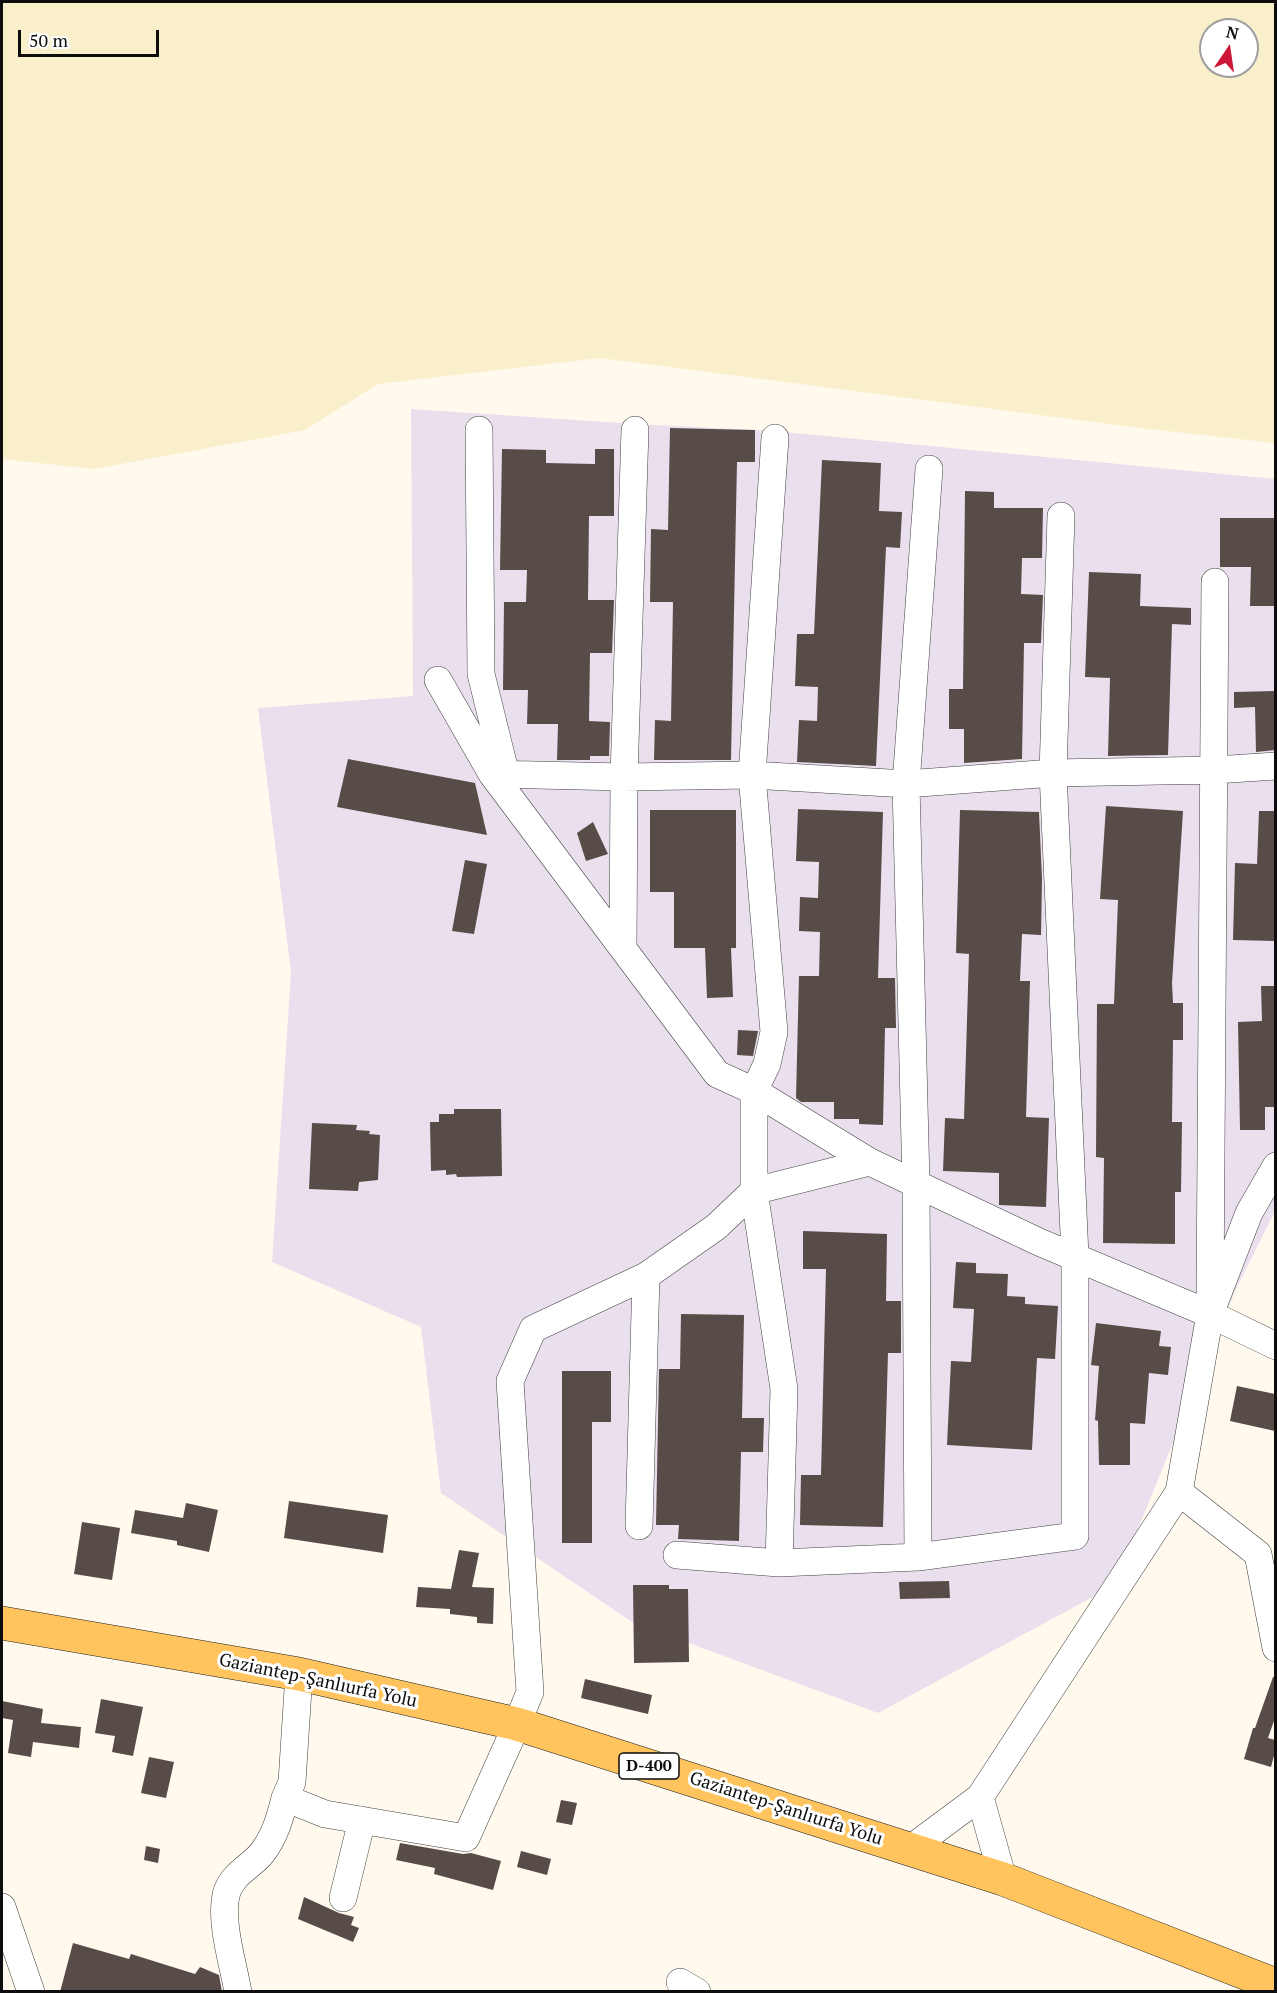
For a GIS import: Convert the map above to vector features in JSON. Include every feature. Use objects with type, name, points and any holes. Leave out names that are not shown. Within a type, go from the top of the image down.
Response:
[{"type":"main road","name":"Gaziantep-Şanlıurfa Yolu","points":[[2,1623],[299,1674],[518,1724],[1003,1879],[1275,1985]]},
{"type":"street","points":[[479,430],[481,674],[499,775]]},
{"type":"street","points":[[622,948],[624,777],[635,430]]},
{"type":"street","points":[[775,438],[752,775],[774,1032],[767,1064],[754,1091],[754,1191],[784,1389],[779,1563]]},
{"type":"street","points":[[918,1557],[916,1183],[906,784],[928,469]]},
{"type":"street","points":[[677,1555],[779,1563],[918,1557],[1075,1536],[1075,1256],[1053,773],[1061,516]]},
{"type":"street","points":[[910,1849],[980,1797],[1179,1492],[1210,1314],[1215,582]]},
{"type":"street","points":[[438,680],[499,775],[622,948],[717,1074],[754,1091],[870,1162],[1039,1242],[1210,1314],[1275,1346]]},
{"type":"street","points":[[499,775],[624,777],[752,775],[906,784],[1053,773],[1215,770],[1275,766]]},
{"type":"street","points":[[285,1798],[325,1814],[466,1838],[518,1724],[530,1692],[510,1381],[533,1329],[646,1276],[716,1227],[754,1191],[870,1162]]},
{"type":"street","points":[[1210,1314],[1249,1213],[1275,1166]]},
{"type":"street","points":[[639,1526],[646,1276]]},
{"type":"street","points":[[1179,1492],[1258,1554],[1275,1648]]},
{"type":"street","points":[[238,1992],[225,1921],[226,1893],[239,1872],[261,1855],[277,1831],[285,1798],[292,1782],[299,1674]]},
{"type":"street","points":[[980,1797],[1003,1879]]},
{"type":"street","points":[[343,1898],[362,1820]]},
{"type":"street","points":[[2,1907],[32,1992]]},
{"type":"shaded area","points":[[2,2],[1275,2],[1275,443],[1140,428],[600,358],[378,384],[305,430],[94,469],[2,459]]},
{"type":"shaded area","points":[[411,409],[774,431],[1275,479],[1275,1211],[1236,1289],[1115,1585],[878,1713],[632,1622],[441,1493],[421,1327],[272,1262],[291,972],[258,708],[413,696]]},
{"type":"building","points":[[670,428],[755,430],[755,462],[737,462],[731,760],[654,760],[655,720],[671,721],[673,602],[650,602],[651,529],[668,530]]},
{"type":"building","points":[[502,449],[546,450],[546,463],[595,464],[595,449],[614,449],[614,516],[589,516],[588,600],[614,600],[612,653],[590,653],[589,721],[610,722],[609,756],[590,756],[590,760],[557,760],[558,724],[527,724],[528,690],[503,690],[504,602],[526,602],[527,570],[500,570]]},
{"type":"building","points":[[822,460],[881,463],[879,511],[902,512],[900,548],[886,547],[876,766],[797,762],[799,720],[817,721],[818,687],[795,686],[797,634],[814,634]]},
{"type":"building","points":[[965,491],[994,492],[994,508],[1043,508],[1042,558],[1022,558],[1021,594],[1043,595],[1041,643],[1024,643],[1022,759],[964,763],[964,729],[949,729],[949,689],[963,689]]},
{"type":"building","points":[[1220,518],[1275,518],[1275,606],[1250,606],[1251,567],[1220,567]]},
{"type":"building","points":[[1089,572],[1141,574],[1140,606],[1191,608],[1191,625],[1172,624],[1168,755],[1108,756],[1110,678],[1085,677]]},
{"type":"building","points":[[1275,691],[1275,750],[1256,752],[1255,707],[1234,708],[1234,692]]},
{"type":"building","points":[[348,759],[475,783],[487,835],[337,807]]},
{"type":"building","points":[[1106,806],[1183,811],[1172,983],[1173,1003],[1183,1003],[1183,1040],[1173,1040],[1172,1122],[1182,1122],[1181,1192],[1175,1192],[1175,1244],[1103,1243],[1104,1158],[1096,1157],[1097,1004],[1114,1004],[1118,900],[1100,899]]},
{"type":"building","points":[[798,809],[883,812],[878,978],[895,978],[896,1028],[885,1028],[883,1125],[859,1124],[859,1119],[834,1119],[834,1102],[801,1102],[796,1098],[799,976],[819,976],[820,932],[799,931],[800,897],[818,898],[819,862],[796,861]]},
{"type":"building","points":[[650,810],[736,810],[736,948],[731,948],[733,997],[707,998],[705,948],[674,948],[674,892],[650,892]]},
{"type":"building","points":[[960,810],[1039,812],[1042,879],[1041,935],[1022,934],[1020,981],[1030,981],[1026,1117],[1049,1118],[1046,1207],[999,1205],[999,1173],[943,1171],[945,1118],[964,1119],[969,954],[956,953]]},
{"type":"building","points":[[1259,811],[1275,811],[1275,941],[1233,940],[1235,863],[1257,864]]},
{"type":"building","points":[[593,822],[608,854],[586,861],[577,833]]},
{"type":"building","points":[[465,860],[487,864],[474,934],[452,931]]},
{"type":"building","points":[[1261,986],[1275,986],[1275,1107],[1265,1107],[1265,1130],[1240,1130],[1238,1022],[1262,1021]]},
{"type":"building","points":[[738,1030],[758,1031],[753,1056],[737,1055]]},
{"type":"building","points":[[454,1109],[501,1109],[502,1176],[457,1177],[456,1174],[446,1175],[446,1170],[431,1171],[430,1122],[439,1122],[439,1114],[454,1114]]},
{"type":"building","points":[[312,1123],[357,1125],[356,1130],[370,1131],[369,1134],[380,1135],[378,1180],[359,1182],[358,1191],[309,1189]]},
{"type":"building","points":[[803,1231],[887,1234],[886,1301],[901,1301],[901,1353],[888,1353],[883,1527],[800,1525],[801,1475],[821,1475],[826,1269],[803,1269]]},
{"type":"building","points":[[956,1262],[976,1263],[976,1273],[1008,1274],[1007,1296],[1025,1297],[1025,1304],[1058,1306],[1055,1359],[1037,1358],[1032,1450],[947,1445],[951,1361],[971,1362],[974,1309],[953,1308]]},
{"type":"building","points":[[681,1314],[744,1315],[742,1418],[764,1418],[763,1452],[741,1452],[739,1541],[678,1539],[679,1525],[656,1525],[659,1369],[680,1369]]},
{"type":"building","points":[[1096,1323],[1161,1331],[1159,1346],[1171,1347],[1168,1375],[1149,1373],[1145,1424],[1130,1423],[1130,1465],[1099,1465],[1098,1421],[1095,1420],[1099,1366],[1091,1365]]},
{"type":"building","points":[[562,1371],[611,1371],[611,1422],[592,1422],[592,1543],[562,1543]]},
{"type":"building","points":[[1237,1386],[1275,1394],[1275,1431],[1230,1421]]},
{"type":"building","points":[[289,1501],[388,1515],[383,1553],[284,1538]]},
{"type":"building","points":[[186,1503],[218,1510],[209,1552],[177,1545],[177,1541],[131,1533],[135,1510],[183,1518]]},
{"type":"building","points":[[82,1522],[120,1528],[112,1580],[74,1574]]},
{"type":"building","points":[[459,1550],[479,1553],[472,1587],[494,1588],[493,1624],[477,1623],[477,1617],[450,1614],[450,1609],[416,1607],[418,1587],[451,1589]]},
{"type":"building","points":[[949,1581],[950,1598],[900,1599],[899,1582]]},
{"type":"building","points":[[633,1585],[669,1585],[669,1589],[688,1589],[689,1662],[634,1663]]},
{"type":"building","points":[[1273,1677],[1275,1677],[1275,1718],[1268,1738],[1275,1740],[1275,1752],[1271,1767],[1244,1759],[1253,1728],[1255,1728]]},
{"type":"building","points":[[585,1679],[652,1695],[648,1714],[581,1698]]},
{"type":"building","points":[[101,1699],[143,1707],[133,1756],[112,1752],[115,1736],[95,1733]]},
{"type":"building","points":[[2,1701],[43,1709],[41,1723],[81,1727],[79,1748],[33,1742],[31,1757],[8,1753],[13,1720],[2,1718]]},
{"type":"building","points":[[149,1757],[174,1762],[166,1798],[141,1793]]},
{"type":"building","points":[[561,1800],[577,1803],[572,1825],[556,1822]]},
{"type":"building","points":[[400,1843],[463,1854],[471,1853],[501,1861],[493,1890],[434,1874],[435,1868],[396,1860]]},
{"type":"building","points":[[146,1846],[160,1849],[158,1863],[144,1860]]},
{"type":"building","points":[[521,1851],[551,1859],[547,1875],[517,1867]]},
{"type":"building","points":[[304,1897],[339,1913],[354,1917],[351,1925],[359,1928],[353,1942],[298,1919]]},
{"type":"building","points":[[73,1943],[129,1959],[131,1954],[195,1974],[200,1967],[219,1975],[222,1992],[60,1992]]}]
